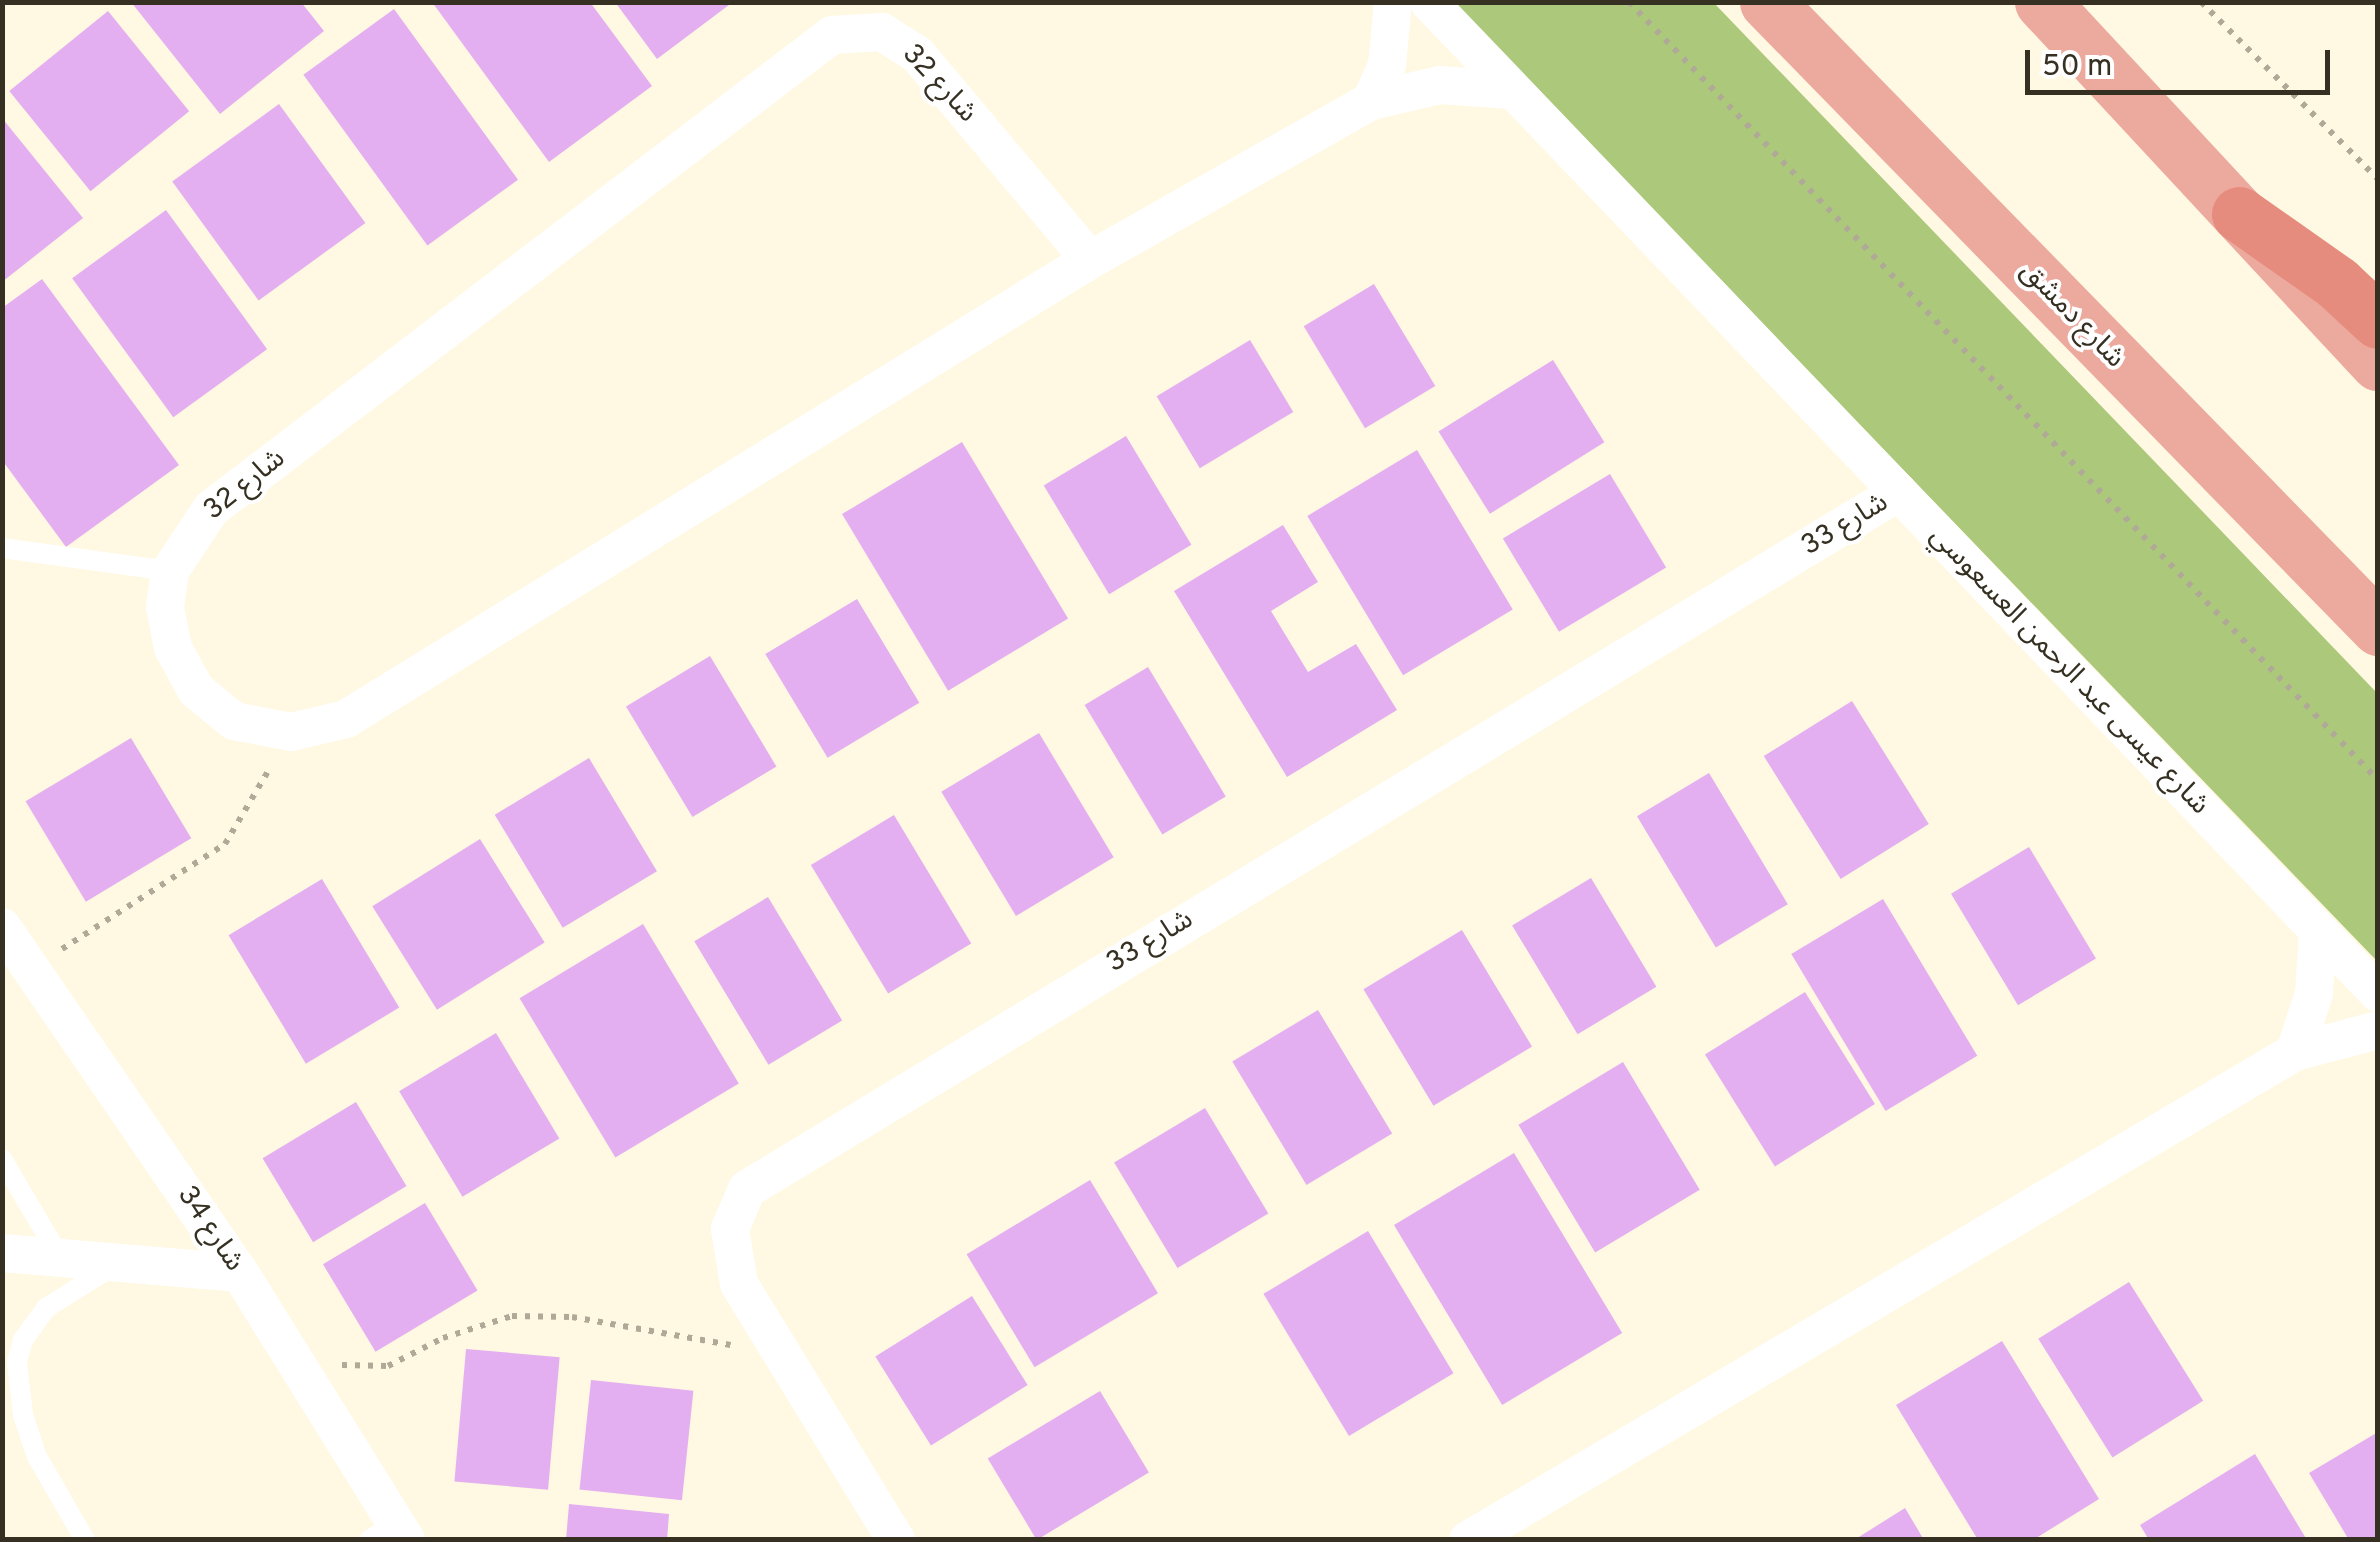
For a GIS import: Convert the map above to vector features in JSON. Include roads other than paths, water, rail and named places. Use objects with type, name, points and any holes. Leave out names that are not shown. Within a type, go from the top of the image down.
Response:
[{"type":"highway","points":[[2239,214],[2378,321]]},
{"type":"main road","name":"شارع دمشق","points":[[1768,2],[2378,628]]},
{"type":"main road","points":[[2042,2],[2378,363]]},
{"type":"street","points":[[1371,101],[1387,66],[1393,2]]},
{"type":"street","name":"شارع عيسى عبد الرحمن العسعوسي","points":[[1429,2],[2378,993]]},
{"type":"street","name":"شارع 32","points":[[170,571],[211,510],[832,35],[882,32],[918,55],[1090,260]]},
{"type":"street","points":[[170,571],[166,630],[196,690],[234,720],[291,732],[328,726],[363,710],[1090,260],[1371,101],[1440,85],[1511,90]]},
{"type":"street","name":"شارع 33","points":[[896,1540],[740,1284],[728,1248],[732,1215],[757,1180],[1899,492]]},
{"type":"street","name":"شارع 34","points":[[2,927],[240,1273],[289,1351],[390,1534]]},
{"type":"street","points":[[2295,1052],[2314,993],[2318,932]]},
{"type":"street","points":[[1468,1540],[2295,1052],[2324,1040],[2378,1030]]},
{"type":"street","points":[[2,1253],[58,1254],[240,1273]]},
{"type":"lane","points":[[2,548],[170,571]]},
{"type":"lane","points":[[2,1158],[58,1254]]},
{"type":"lane","points":[[86,1540],[48,1480],[23,1415],[18,1362],[33,1322],[76,1285],[136,1262]]},
{"type":"lane","points":[[2,1390],[23,1415]]}]
